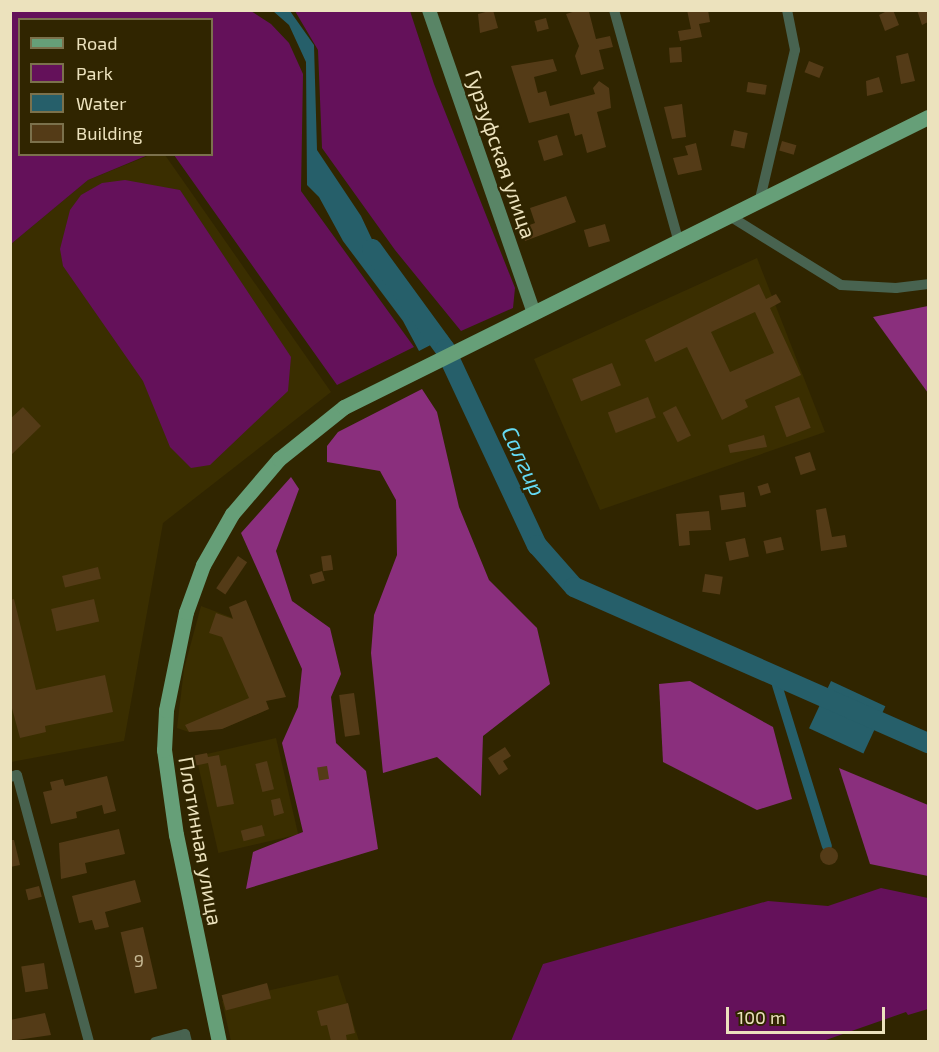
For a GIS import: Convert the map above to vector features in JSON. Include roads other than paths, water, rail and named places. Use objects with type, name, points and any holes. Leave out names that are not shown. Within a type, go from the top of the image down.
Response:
[{"type":"main road","name":"Гурзуфская улица","points":[[429,10],[533,310]]},
{"type":"main road","name":"Плотинная улица","points":[[219,1041],[176,835],[164,750],[166,710],[186,612],[216,542],[263,476],[306,434],[338,411],[418,367],[928,117]]},
{"type":"street","points":[[614,10],[678,239]]},
{"type":"street","points":[[760,200],[795,50],[786,10]]},
{"type":"street","points":[[728,215],[841,285],[896,288],[928,284]]},
{"type":"street","points":[[14,776],[89,1041]]},
{"type":"street","points":[[155,1041],[186,1038]]},
{"type":"water","points":[[273,11],[290,11],[314,45],[317,150],[361,216],[401,301],[429,329],[448,336],[419,351],[403,321],[343,241],[319,197],[307,185],[306,62],[289,25]]},
{"type":"water","points":[[831,681],[885,706],[863,753],[809,728]]},
{"type":"waterway","name":"Салгир","points":[[372,249],[445,349],[537,545],[574,587],[928,743]]},
{"type":"waterway","points":[[773,672],[827,846]]}]
